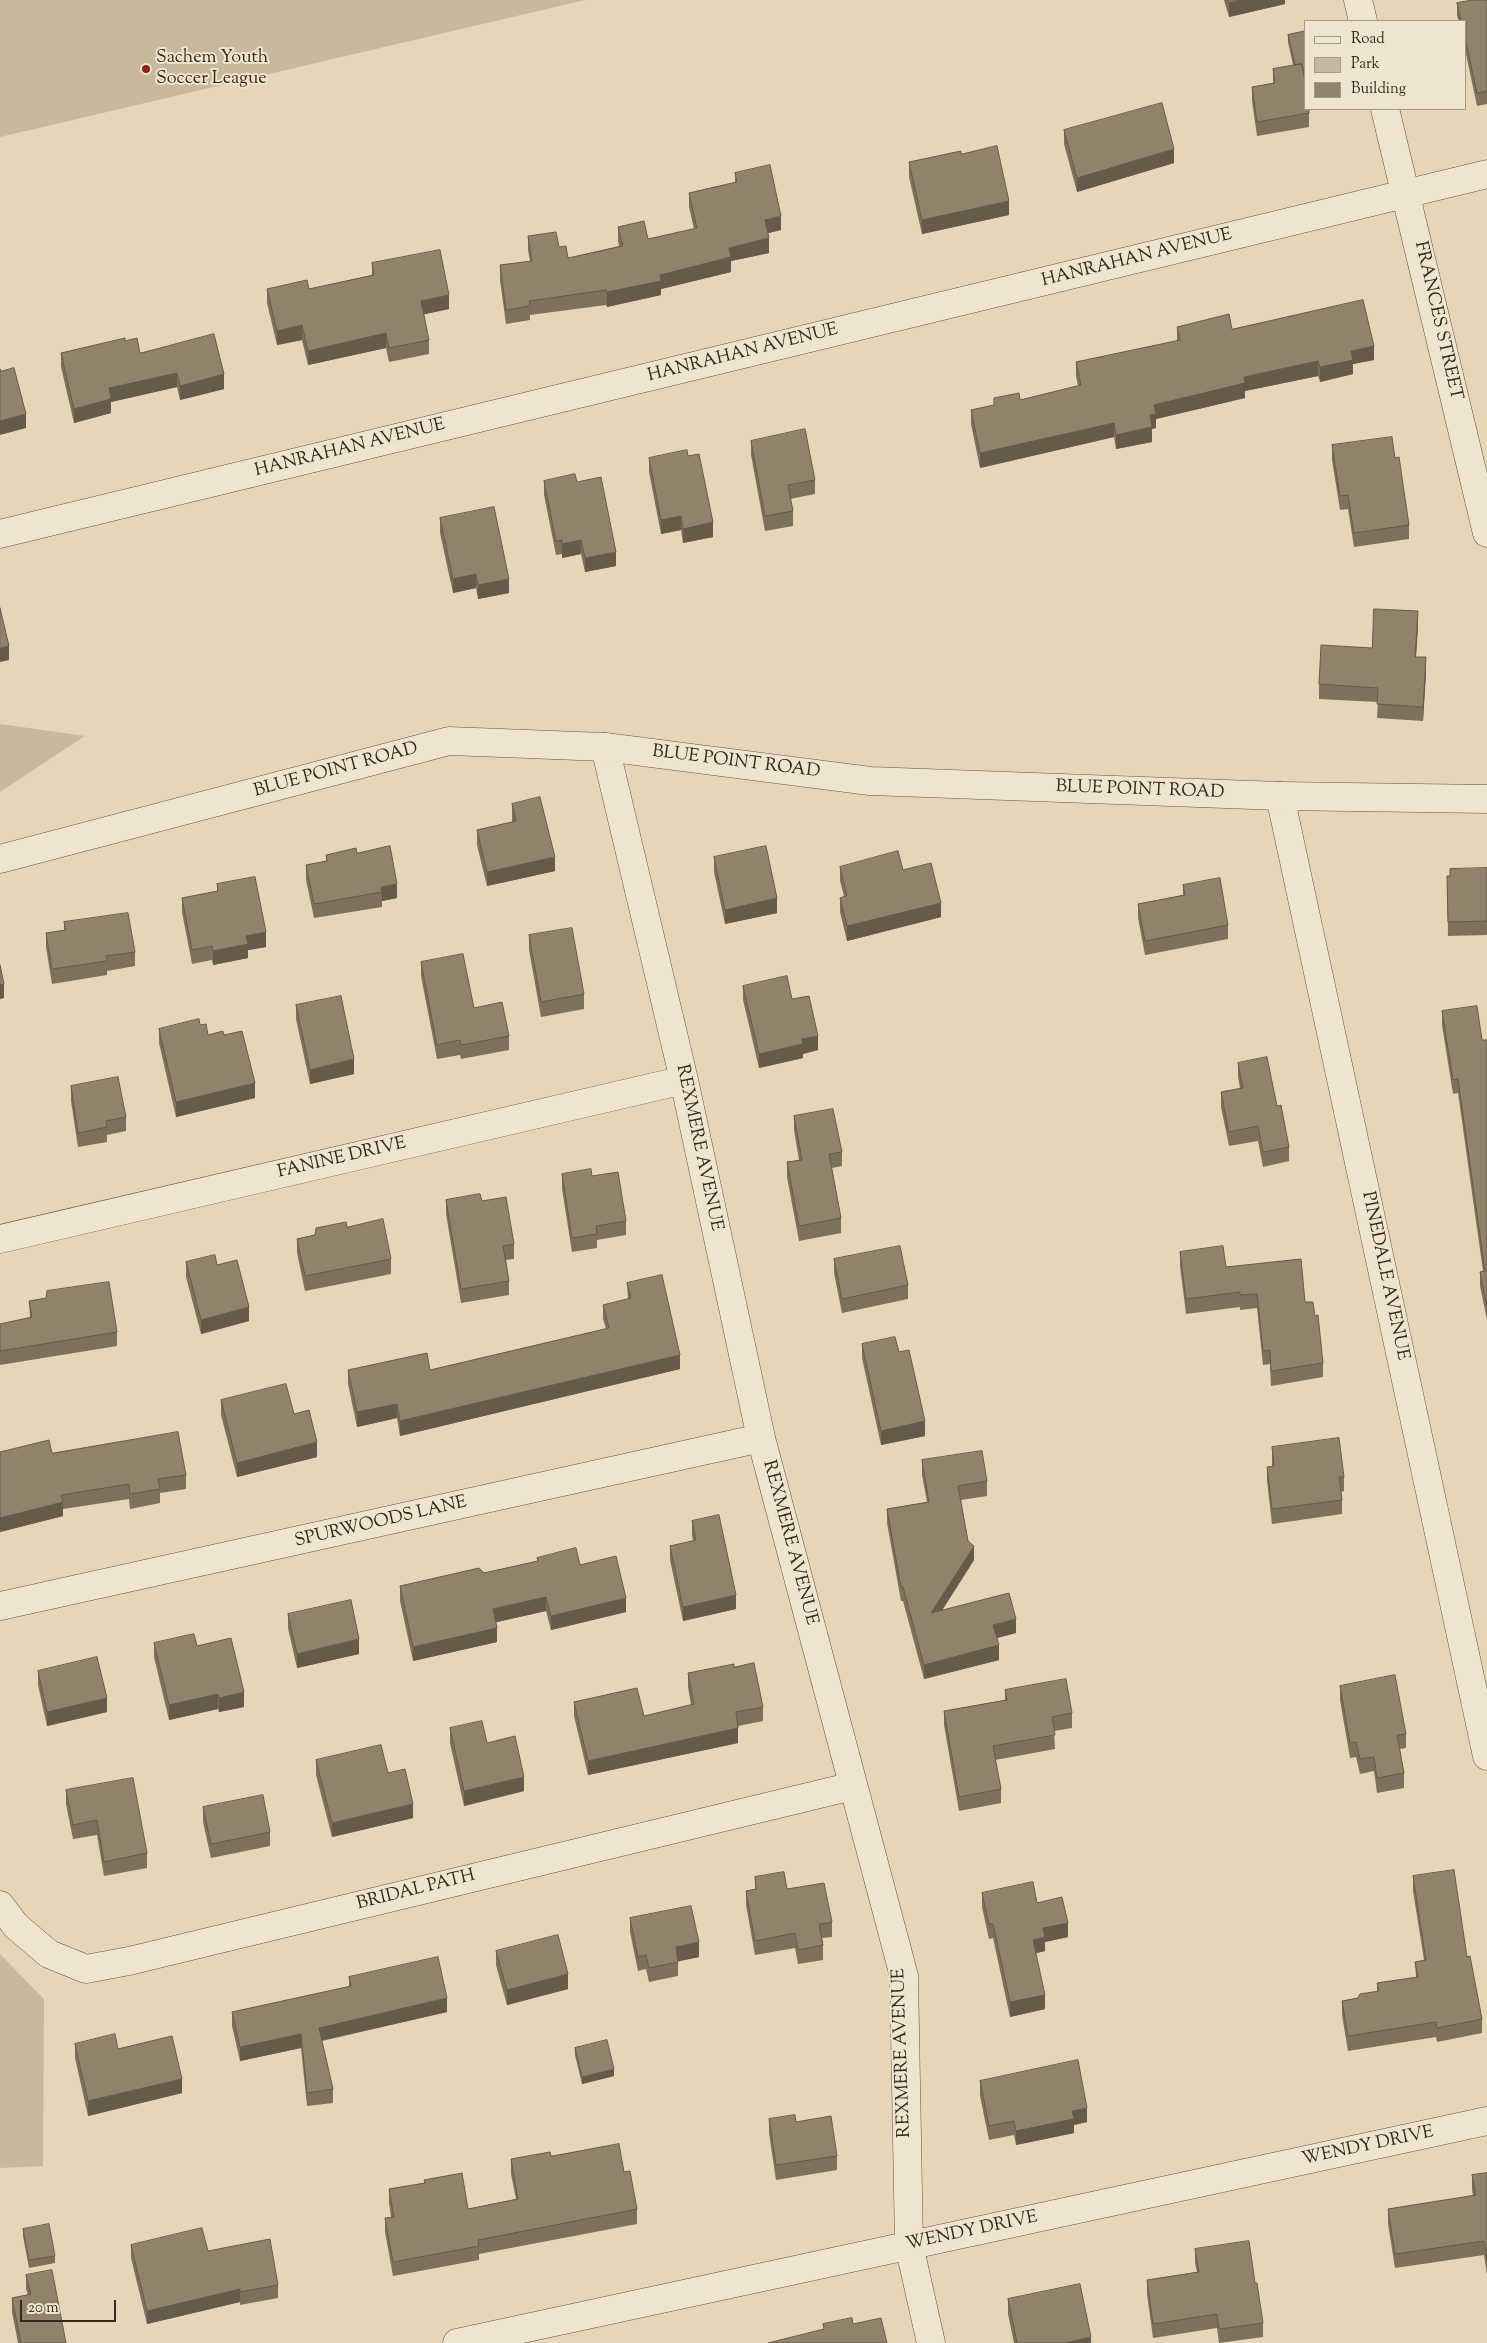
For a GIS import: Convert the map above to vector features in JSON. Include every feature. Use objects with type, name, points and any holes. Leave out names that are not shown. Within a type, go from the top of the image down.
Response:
[{"type":"street","points":[[1358,0],[1363,20]]},
{"type":"street","name":"FRANCES STREET","points":[[1385,110],[1487,533]]},
{"type":"street","name":"HANRAHAN AVENUE","points":[[0,534],[1487,174]]},
{"type":"street","name":"BLUE POINT ROAD","points":[[0,860],[449,741],[605,746],[870,780],[1280,796],[1487,799]]},
{"type":"street","name":"REXMERE AVENUE","points":[[605,746],[684,1080],[761,1438],[904,1976],[909,2246],[931,2343]]},
{"type":"street","name":"PINEDALE AVENUE","points":[[1280,796],[1487,1756]]},
{"type":"street","name":"FANINE DRIVE","points":[[0,1239],[684,1080]]},
{"type":"street","name":"SPURWOODS LANE","points":[[0,1606],[761,1438]]},
{"type":"street","name":"BRIDAL PATH","points":[[0,1906],[16,1926],[49,1954],[86,1969],[139,1958],[853,1786]]},
{"type":"street","name":"WENDY DRIVE","points":[[457,2343],[1487,2121]]},
{"type":"green space","name":"Sachem Youth Soccer League","points":[[0,0],[585,0],[0,137]]},
{"type":"green space","points":[[0,724],[85,736],[0,792]]},
{"type":"green space","points":[[0,1954],[44,1999],[43,2166],[0,2168]]},
{"type":"building","points":[[1228,0],[1241,0],[1229,3]]},
{"type":"building","points":[[1487,0],[1487,91],[1477,93],[1467,47],[1467,20],[1461,20],[1457,3]]},
{"type":"building","points":[[1304,31],[1304,70],[1302,64],[1295,65],[1288,35]]},
{"type":"building","points":[[1302,64],[1304,110],[1309,110],[1309,113],[1257,122],[1252,87],[1275,83],[1273,69]]},
{"type":"building","points":[[1162,103],[1174,149],[1077,178],[1064,130]]},
{"type":"building","points":[[997,146],[1009,201],[922,220],[909,162],[961,151],[961,154]]},
{"type":"building","points":[[770,165],[781,216],[765,220],[769,238],[729,248],[731,257],[660,275],[661,281],[607,292],[606,290],[529,301],[530,306],[506,310],[500,265],[532,261],[528,236],[556,232],[559,247],[566,246],[568,258],[623,246],[618,227],[644,221],[648,239],[697,228],[689,193],[737,182],[735,173]]},
{"type":"building","points":[[440,250],[449,295],[421,301],[429,340],[389,348],[386,333],[308,351],[302,325],[277,331],[267,289],[307,280],[309,289],[374,275],[372,263]]},
{"type":"building","points":[[1363,300],[1374,346],[1351,351],[1353,360],[1320,367],[1318,361],[1244,377],[1245,383],[1154,405],[1156,414],[1150,415],[1152,427],[1116,435],[1114,423],[980,453],[971,410],[994,405],[994,398],[1019,393],[1020,400],[1081,385],[1076,362],[1180,340],[1177,327],[1229,314],[1232,329]]},
{"type":"building","points":[[214,334],[224,374],[180,386],[177,373],[109,388],[111,399],[74,409],[61,353],[125,338],[125,341],[137,338],[140,353]]},
{"type":"building","points":[[14,368],[26,414],[0,421],[0,369],[1,371]]},
{"type":"building","points":[[805,429],[815,480],[788,485],[793,511],[765,516],[751,441]]},
{"type":"building","points":[[1392,437],[1395,458],[1399,457],[1409,525],[1354,533],[1348,495],[1340,496],[1332,445]]},
{"type":"building","points":[[687,450],[688,456],[699,454],[713,522],[683,529],[681,516],[661,520],[649,458]]},
{"type":"building","points":[[575,474],[577,482],[601,477],[616,552],[585,558],[581,540],[562,544],[562,540],[556,541],[544,481]]},
{"type":"building","points":[[494,507],[509,579],[478,585],[476,574],[453,579],[440,518]]},
{"type":"building","points":[[0,608],[9,646],[0,648]]},
{"type":"building","points":[[1374,609],[1418,611],[1415,657],[1426,657],[1423,707],[1377,704],[1378,688],[1319,684],[1321,645],[1372,648]]},
{"type":"building","points":[[540,797],[555,857],[487,872],[477,830],[516,821],[512,804]]},
{"type":"building","points":[[390,846],[397,884],[381,887],[382,892],[314,904],[306,865],[327,861],[326,855],[356,848],[357,853]]},
{"type":"building","points":[[766,846],[777,898],[725,910],[714,857]]},
{"type":"building","points":[[898,851],[903,870],[931,863],[941,903],[847,926],[840,898],[847,896],[840,867]]},
{"type":"building","points":[[1487,868],[1487,921],[1448,922],[1447,876],[1450,876],[1450,869]]},
{"type":"building","points":[[255,877],[266,932],[246,936],[248,944],[213,951],[212,946],[192,950],[182,898],[218,891],[217,884]]},
{"type":"building","points":[[1220,878],[1228,925],[1145,941],[1138,904],[1185,895],[1183,885]]},
{"type":"building","points":[[128,913],[135,952],[106,956],[107,961],[52,969],[46,933],[66,930],[64,922]]},
{"type":"building","points":[[572,928],[584,994],[541,1002],[529,935]]},
{"type":"building","points":[[463,954],[474,1008],[502,1002],[509,1036],[461,1045],[460,1040],[437,1045],[421,962]]},
{"type":"building","points":[[0,965],[4,984],[0,985]]},
{"type":"building","points":[[787,976],[792,999],[809,996],[818,1036],[802,1039],[803,1044],[759,1054],[743,986]]},
{"type":"building","points":[[341,996],[354,1059],[310,1070],[296,1005]]},
{"type":"building","points":[[1477,1006],[1482,1040],[1487,1040],[1487,1306],[1480,1272],[1485,1271],[1458,1079],[1453,1080],[1442,1011]]},
{"type":"building","points":[[199,1019],[200,1025],[206,1024],[208,1035],[223,1031],[224,1035],[242,1031],[255,1083],[176,1102],[159,1029]]},
{"type":"building","points":[[1267,1057],[1277,1106],[1281,1105],[1289,1147],[1263,1152],[1258,1126],[1229,1132],[1221,1092],[1243,1088],[1238,1063]]},
{"type":"building","points":[[118,1077],[126,1117],[106,1121],[107,1127],[78,1133],[71,1086]]},
{"type":"building","points":[[833,1109],[842,1152],[829,1154],[841,1218],[799,1226],[787,1162],[802,1160],[794,1116]]},
{"type":"building","points":[[591,1169],[592,1176],[618,1172],[626,1221],[596,1226],[597,1234],[572,1238],[562,1174]]},
{"type":"building","points":[[480,1194],[482,1201],[506,1197],[514,1244],[503,1246],[509,1281],[461,1289],[446,1200]]},
{"type":"building","points":[[383,1219],[391,1259],[305,1276],[297,1239],[315,1235],[316,1228],[346,1222],[347,1227]]},
{"type":"building","points":[[900,1246],[908,1285],[842,1299],[834,1259]]},
{"type":"building","points":[[1223,1246],[1226,1267],[1301,1259],[1305,1302],[1313,1302],[1315,1316],[1318,1315],[1323,1363],[1271,1371],[1270,1350],[1263,1351],[1257,1294],[1240,1295],[1240,1292],[1186,1299],[1180,1252]]},
{"type":"building","points":[[215,1255],[217,1265],[237,1260],[249,1307],[201,1320],[186,1262]]},
{"type":"building","points":[[662,1275],[680,1355],[400,1421],[397,1404],[357,1412],[348,1370],[427,1353],[430,1370],[609,1328],[603,1305],[631,1298],[627,1283]]},
{"type":"building","points":[[109,1282],[117,1332],[0,1351],[0,1324],[32,1317],[29,1301],[46,1298],[47,1291]]},
{"type":"building","points":[[895,1337],[899,1352],[909,1350],[925,1421],[881,1431],[862,1344]]},
{"type":"building","points":[[286,1384],[294,1414],[309,1410],[317,1442],[237,1463],[221,1400]]},
{"type":"building","points":[[178,1432],[186,1475],[158,1479],[160,1489],[130,1494],[129,1484],[61,1495],[63,1502],[0,1518],[0,1452],[49,1440],[52,1453]]},
{"type":"building","points":[[1339,1438],[1344,1477],[1339,1477],[1342,1500],[1272,1509],[1267,1467],[1274,1466],[1272,1447]]},
{"type":"building","points":[[982,1451],[987,1481],[958,1486],[968,1541],[974,1546],[931,1613],[1009,1593],[1016,1619],[993,1625],[999,1645],[924,1665],[903,1587],[901,1587],[887,1509],[929,1502],[922,1460]]},
{"type":"building","points":[[719,1515],[736,1595],[683,1607],[670,1546],[696,1540],[692,1521]]},
{"type":"building","points":[[576,1548],[580,1565],[616,1556],[626,1598],[551,1616],[546,1597],[493,1609],[497,1628],[413,1647],[400,1586],[479,1568],[484,1573],[538,1561],[537,1558]]},
{"type":"building","points":[[351,1600],[359,1639],[297,1654],[288,1614]]},
{"type":"building","points":[[194,1634],[197,1646],[231,1638],[244,1692],[219,1698],[218,1694],[169,1705],[154,1643]]},
{"type":"building","points":[[97,1657],[107,1698],[47,1712],[38,1671]]},
{"type":"building","points":[[754,1663],[763,1707],[736,1712],[738,1728],[588,1761],[574,1702],[637,1688],[644,1716],[694,1704],[688,1673],[734,1664],[734,1667]]},
{"type":"building","points":[[1395,1675],[1406,1734],[1397,1735],[1404,1773],[1377,1778],[1374,1757],[1360,1759],[1356,1742],[1350,1743],[1340,1686]]},
{"type":"building","points":[[1066,1679],[1072,1713],[1052,1717],[1055,1735],[993,1746],[1001,1789],[959,1797],[944,1711],[1007,1700],[1005,1690]]},
{"type":"building","points":[[482,1721],[487,1743],[515,1736],[524,1777],[464,1791],[450,1728]]},
{"type":"building","points":[[381,1745],[388,1773],[405,1769],[413,1804],[332,1823],[316,1760]]},
{"type":"building","points":[[133,1778],[147,1853],[104,1862],[97,1820],[73,1825],[66,1790]]},
{"type":"building","points":[[263,1795],[270,1832],[211,1844],[203,1807]]},
{"type":"building","points":[[1454,1870],[1467,1957],[1470,1956],[1482,2019],[1437,2028],[1436,2022],[1348,2036],[1342,2001],[1358,1998],[1360,1994],[1379,1991],[1377,1983],[1418,1977],[1415,1962],[1426,1960],[1413,1876]]},
{"type":"building","points":[[784,1872],[787,1889],[824,1883],[832,1922],[819,1924],[823,1945],[798,1950],[795,1933],[755,1941],[746,1891],[756,1889],[755,1877]]},
{"type":"building","points":[[1033,1882],[1037,1903],[1062,1897],[1068,1923],[1043,1928],[1045,1937],[1033,1940],[1045,1995],[1010,2002],[993,1924],[989,1924],[982,1893]]},
{"type":"building","points":[[691,1906],[699,1942],[676,1947],[678,1962],[649,1968],[646,1955],[638,1957],[630,1918]]},
{"type":"building","points":[[558,1935],[568,1974],[507,1990],[496,1951]]},
{"type":"building","points":[[438,1957],[447,1998],[319,2028],[333,2089],[307,2093],[301,2034],[240,2047],[232,2012],[351,1986],[349,1977]]},
{"type":"building","points":[[115,2034],[118,2049],[172,2036],[182,2079],[88,2101],[75,2044]]},
{"type":"building","points":[[607,2040],[614,2069],[582,2077],[575,2048]]},
{"type":"building","points":[[1078,2060],[1087,2108],[1072,2111],[1074,2119],[1016,2131],[1014,2121],[989,2126],[980,2081]]},
{"type":"building","points":[[795,2115],[796,2122],[831,2116],[837,2156],[776,2165],[769,2119]]},
{"type":"building","points":[[619,2144],[624,2172],[630,2171],[637,2209],[478,2240],[479,2246],[393,2262],[385,2218],[394,2217],[389,2189],[425,2183],[424,2180],[462,2173],[468,2209],[518,2199],[511,2159],[550,2152],[551,2156]]},
{"type":"building","points":[[1487,2173],[1487,2261],[1484,2241],[1395,2254],[1388,2209],[1476,2195],[1472,2175]]},
{"type":"building","points":[[49,2224],[55,2256],[29,2260],[23,2229]]},
{"type":"building","points":[[202,2228],[208,2251],[270,2239],[278,2285],[240,2292],[240,2289],[147,2311],[131,2245]]},
{"type":"building","points":[[1249,2241],[1263,2323],[1219,2329],[1217,2314],[1153,2324],[1147,2280],[1199,2272],[1195,2249]]},
{"type":"building","points":[[52,2270],[66,2343],[21,2343],[12,2298],[31,2294],[26,2275]]},
{"type":"building","points":[[1080,2284],[1091,2337],[1064,2343],[1017,2343],[1008,2299]]},
{"type":"building","points":[[852,2318],[853,2324],[881,2318],[887,2343],[768,2343],[824,2329],[823,2324]]},
{"type":"place","name":"Sachem Youth Soccer League","points":[[146,69]]}]
